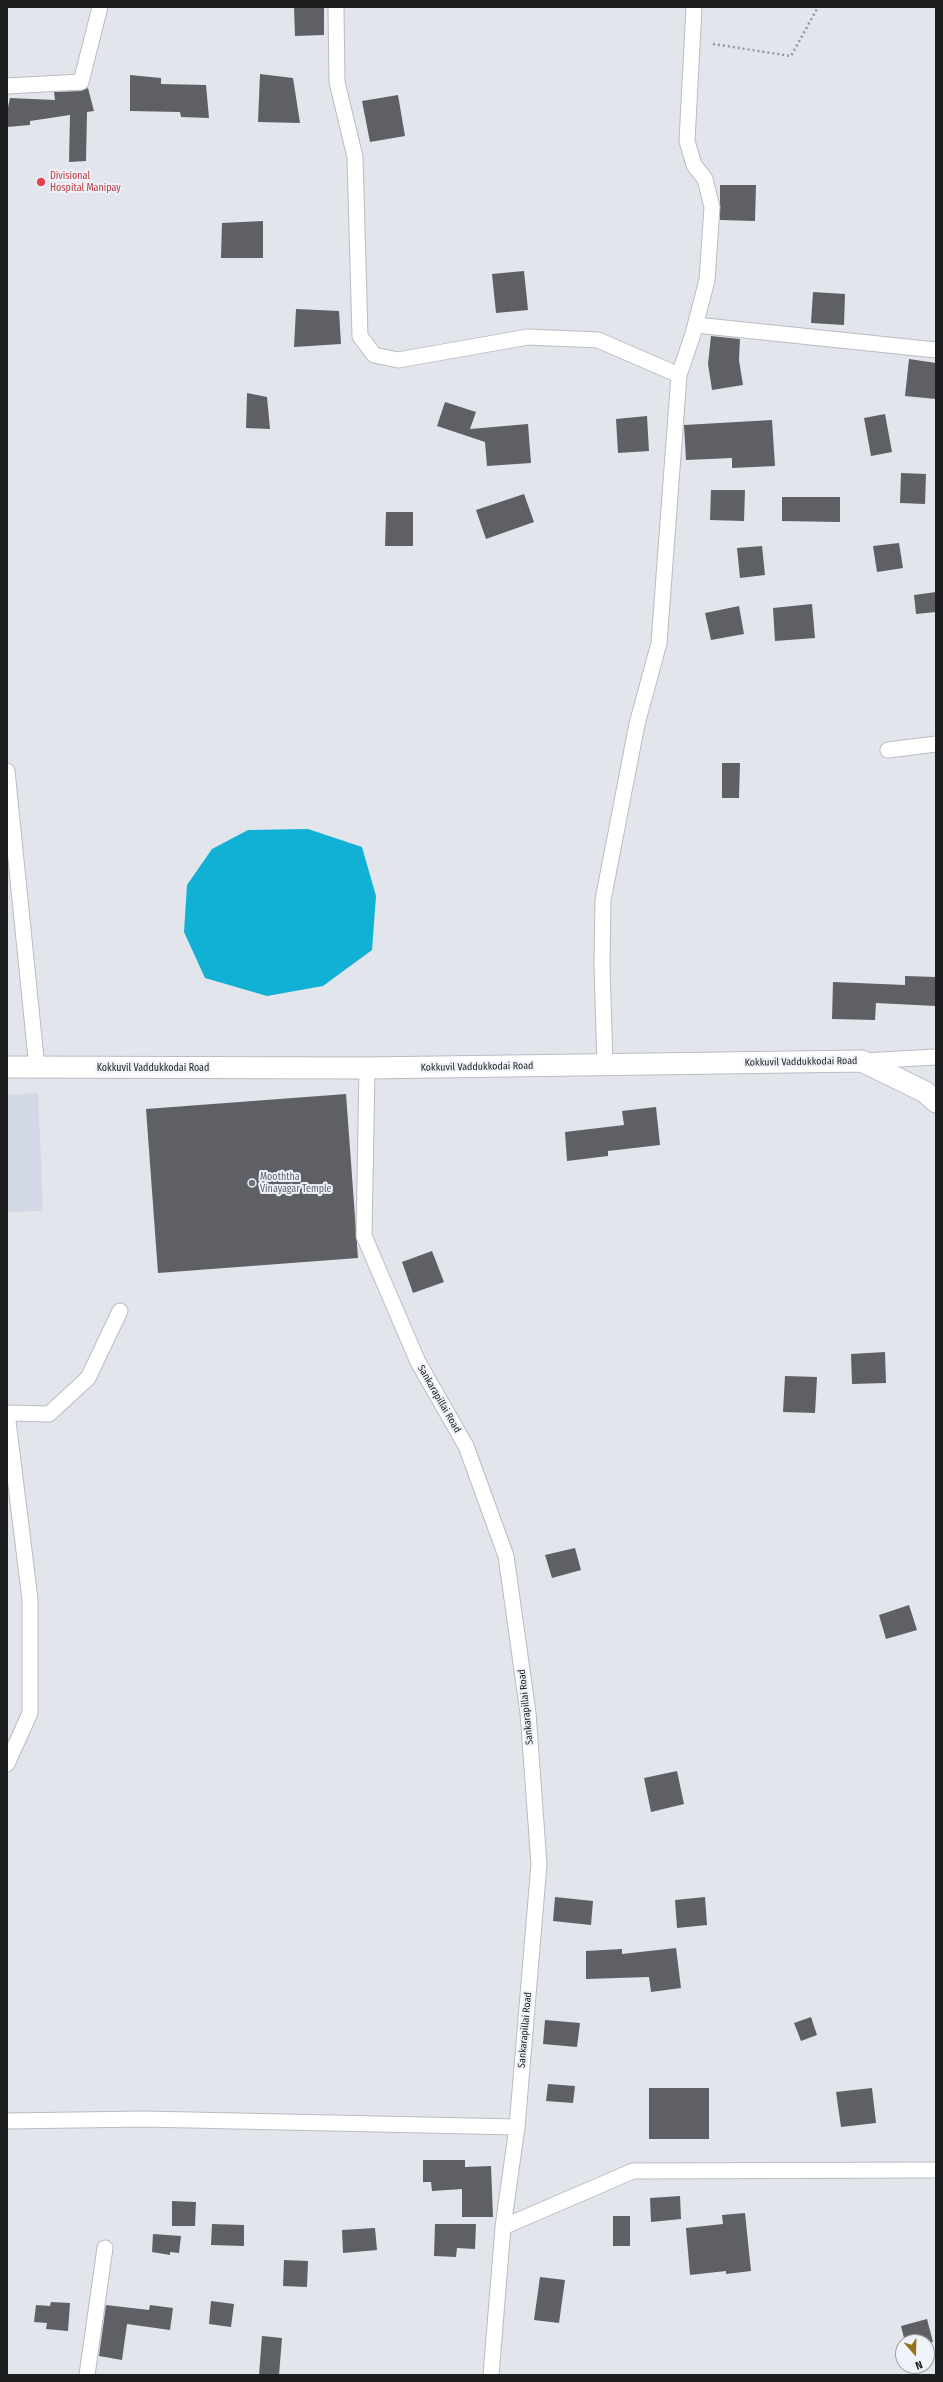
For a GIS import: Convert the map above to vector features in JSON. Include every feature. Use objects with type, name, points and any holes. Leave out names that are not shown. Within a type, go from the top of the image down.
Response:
[{"type":"main road","name":"Kokkuvil Vaddukkodai Road","points":[[7,1067],[367,1068],[862,1061],[925,1092],[936,1102]]},
{"type":"street","points":[[7,86],[81,82],[100,7]]},
{"type":"street","points":[[336,7],[337,82],[355,156],[360,336],[374,355],[398,360],[528,337],[598,340],[679,375]]},
{"type":"street","points":[[605,1065],[602,965],[603,900],[637,724],[659,642],[679,375],[696,325],[707,280],[712,207],[705,179],[694,164],[687,141],[694,7]]},
{"type":"street","points":[[696,325],[936,350]]},
{"type":"street","points":[[888,750],[936,744]]},
{"type":"street","points":[[7,771],[36,1068]]},
{"type":"street","points":[[862,1061],[936,1056]]},
{"type":"street","name":"Sankarapillai Road","points":[[367,1068],[364,1236],[418,1362],[466,1446],[506,1556],[528,1713],[539,1864],[517,2127],[503,2227],[491,2375]]},
{"type":"street","points":[[7,1764],[30,1713],[30,1599],[7,1413],[49,1414],[88,1378],[120,1311]]},
{"type":"street","points":[[7,2121],[144,2119],[517,2127]]},
{"type":"street","points":[[503,2227],[633,2171],[936,2170]]},
{"type":"street","points":[[87,2375],[105,2248]]},
{"type":"path","points":[[713,44],[792,56],[818,7]]},
{"type":"shaded area","points":[[38,1093],[43,1211],[7,1212],[7,1095]]},
{"type":"water","points":[[308,829],[362,847],[376,896],[372,950],[323,986],[267,996],[205,978],[184,932],[187,885],[212,849],[248,830]]},
{"type":"building","points":[[294,7],[324,7],[324,35],[295,36]]},
{"type":"building","points":[[260,74],[293,78],[300,123],[258,122]]},
{"type":"building","points":[[130,75],[161,78],[161,84],[206,85],[209,118],[181,117],[180,112],[130,111]]},
{"type":"building","points":[[88,88],[94,111],[87,112],[86,161],[69,162],[70,115],[30,121],[30,125],[7,127],[7,112],[10,98],[55,100],[54,92],[81,91]]},
{"type":"building","points":[[398,95],[405,136],[370,142],[362,101]]},
{"type":"building","points":[[720,185],[756,185],[755,221],[720,220]]},
{"type":"building","points":[[263,221],[263,258],[221,258],[222,223]]},
{"type":"building","points":[[524,271],[528,310],[496,313],[492,274]]},
{"type":"building","points":[[813,292],[845,294],[844,325],[811,323]]},
{"type":"building","points":[[296,309],[339,311],[341,344],[294,347]]},
{"type":"building","points":[[711,336],[740,339],[739,360],[743,385],[712,390],[708,364]]},
{"type":"building","points":[[909,359],[936,363],[936,399],[905,396]]},
{"type":"building","points":[[247,393],[267,397],[270,429],[246,428]]},
{"type":"building","points":[[445,402],[476,412],[470,429],[528,424],[531,463],[487,466],[485,442],[437,426]]},
{"type":"building","points":[[885,414],[892,452],[871,456],[864,418]]},
{"type":"building","points":[[647,416],[649,451],[618,453],[616,419]]},
{"type":"building","points":[[772,420],[775,466],[732,468],[732,458],[686,460],[684,425]]},
{"type":"building","points":[[901,473],[926,474],[925,504],[900,503]]},
{"type":"building","points":[[711,490],[745,490],[744,521],[710,520]]},
{"type":"building","points":[[524,494],[534,522],[486,539],[476,510]]},
{"type":"building","points":[[782,497],[840,497],[840,522],[782,521]]},
{"type":"building","points":[[386,512],[413,512],[413,546],[385,546]]},
{"type":"building","points":[[899,543],[903,568],[877,572],[873,546]]},
{"type":"building","points":[[762,546],[765,575],[740,578],[737,548]]},
{"type":"building","points":[[936,592],[936,612],[916,614],[914,595]]},
{"type":"building","points":[[812,604],[815,638],[775,641],[773,608]]},
{"type":"building","points":[[739,606],[744,634],[711,640],[705,613]]},
{"type":"building","points":[[722,763],[740,763],[739,798],[722,798]]},
{"type":"building","points":[[905,976],[936,977],[936,1006],[876,1003],[875,1020],[832,1019],[833,982],[905,985]]},
{"type":"building","name":"Mooththa Vinayagar Temple","points":[[346,1094],[358,1258],[158,1273],[146,1109]]},
{"type":"building","points":[[656,1107],[660,1145],[608,1151],[608,1156],[567,1161],[565,1132],[624,1125],[622,1111]]},
{"type":"building","points":[[432,1251],[444,1282],[413,1293],[402,1262]]},
{"type":"building","points":[[885,1352],[886,1383],[852,1384],[851,1354]]},
{"type":"building","points":[[785,1376],[817,1377],[815,1413],[783,1412]]},
{"type":"building","points":[[575,1548],[581,1570],[552,1578],[545,1555]]},
{"type":"building","points":[[909,1605],[917,1630],[886,1639],[879,1615]]},
{"type":"building","points":[[677,1771],[684,1804],[651,1812],[644,1778]]},
{"type":"building","points":[[555,1897],[593,1901],[591,1925],[553,1921]]},
{"type":"building","points":[[705,1897],[707,1925],[677,1928],[675,1900]]},
{"type":"building","points":[[676,1948],[681,1988],[651,1992],[649,1977],[586,1979],[586,1951],[622,1949],[622,1954]]},
{"type":"building","points":[[811,2017],[817,2035],[801,2041],[794,2023]]},
{"type":"building","points":[[545,2020],[580,2023],[577,2047],[543,2044]]},
{"type":"building","points":[[548,2084],[575,2086],[573,2103],[546,2101]]},
{"type":"building","points":[[649,2088],[709,2088],[709,2139],[649,2139]]},
{"type":"building","points":[[872,2088],[876,2123],[841,2127],[836,2092]]},
{"type":"building","points":[[423,2160],[465,2160],[465,2167],[491,2166],[493,2217],[462,2217],[462,2189],[432,2191],[431,2182],[423,2182]]},
{"type":"building","points":[[680,2196],[681,2219],[651,2222],[650,2198]]},
{"type":"building","points":[[172,2201],[196,2202],[195,2226],[172,2226]]},
{"type":"building","points":[[745,2213],[751,2271],[726,2274],[726,2271],[690,2275],[686,2228],[723,2224],[722,2215]]},
{"type":"building","points":[[613,2216],[630,2216],[630,2246],[613,2246]]},
{"type":"building","points":[[212,2224],[244,2225],[244,2246],[211,2245]]},
{"type":"building","points":[[435,2224],[476,2224],[475,2249],[457,2248],[456,2257],[434,2256]]},
{"type":"building","points":[[375,2228],[377,2250],[343,2253],[342,2230]]},
{"type":"building","points":[[153,2234],[181,2236],[179,2253],[170,2252],[170,2255],[152,2252]]},
{"type":"building","points":[[284,2260],[308,2261],[307,2287],[283,2286]]},
{"type":"building","points":[[540,2277],[565,2280],[559,2323],[534,2320]]},
{"type":"building","points":[[211,2301],[234,2304],[231,2327],[209,2324]]},
{"type":"building","points":[[51,2302],[70,2303],[68,2331],[46,2329],[47,2323],[34,2322],[36,2305],[50,2306]]},
{"type":"building","points":[[106,2305],[149,2310],[150,2305],[173,2308],[170,2330],[127,2324],[122,2360],[99,2356]]},
{"type":"building","points":[[927,2319],[931,2334],[903,2334],[901,2326]]},
{"type":"building","points":[[262,2336],[282,2338],[279,2375],[259,2375]]},
{"type":"place","name":"Divisional Hospital Manipay","points":[[41,182]]},
{"type":"place","name":"Mooththa Vinayagar Temple","points":[[252,1183]]}]
